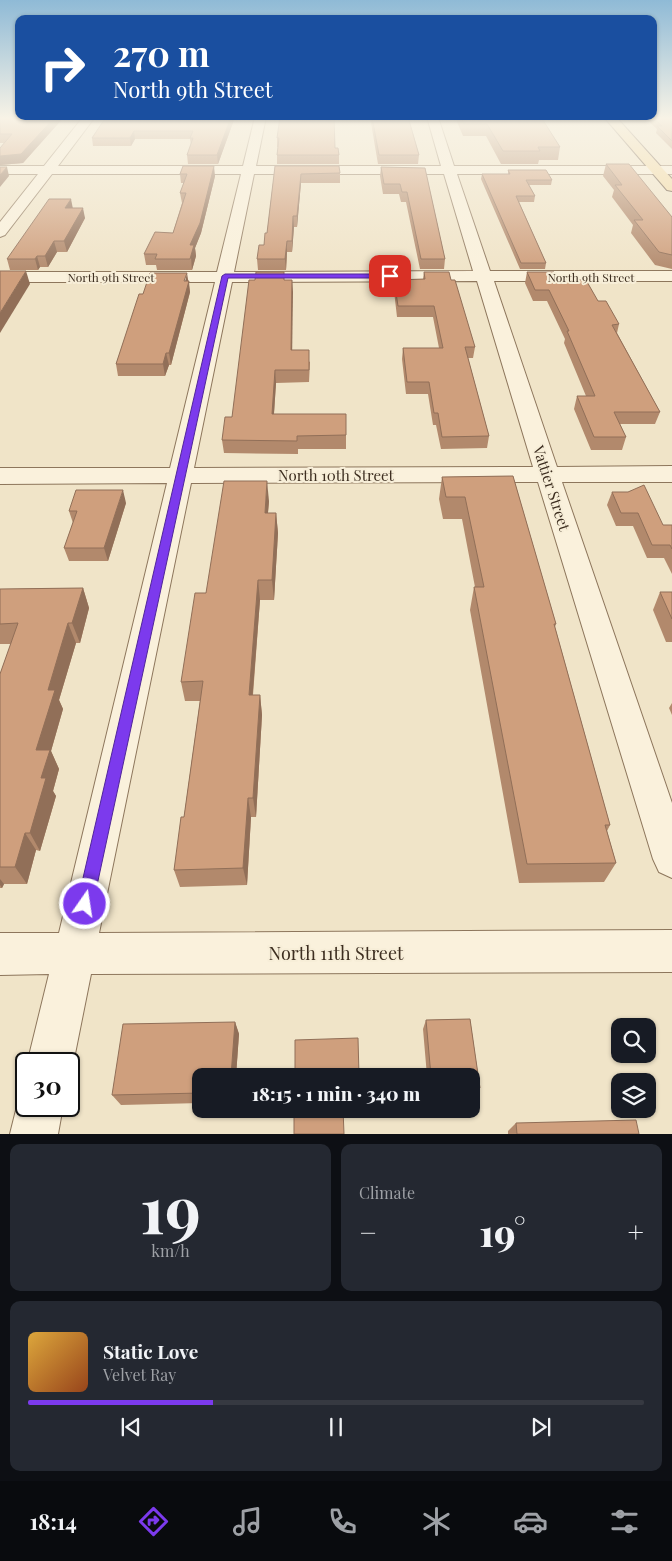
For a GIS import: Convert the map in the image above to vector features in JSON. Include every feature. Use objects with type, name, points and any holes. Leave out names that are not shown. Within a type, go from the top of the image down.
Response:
[{"type":"main road","points":[[656,170],[672,187]]},
{"type":"street","points":[[0,170],[672,170]]},
{"type":"street","points":[[0,232],[48,170]]},
{"type":"street","points":[[53,1052],[248,170]]},
{"type":"street","name":"Vattier Street","points":[[449,170],[672,859]]},
{"type":"street","name":"North 9th Street","points":[[0,277],[672,276]]},
{"type":"street","name":"North 10th Street","points":[[0,476],[672,474]]},
{"type":"street","name":"North 11th Street","points":[[0,954],[672,951]]},
{"type":"street","points":[[34,1134],[38,1117]]},
{"type":"building","points":[[182,170],[213,170],[200,223],[190,245],[194,245],[190,259],[155,259],[157,254],[144,254],[155,232],[173,233],[186,193],[180,193],[187,174],[180,174]]},
{"type":"building","points":[[275,170],[340,170],[340,173],[301,174],[297,216],[293,216],[292,241],[287,241],[285,259],[257,259],[259,245],[264,245],[265,233],[267,233]]},
{"type":"building","points":[[382,170],[425,170],[445,259],[421,259],[407,192],[402,192],[400,184],[384,184]]},
{"type":"building","points":[[508,170],[546,170],[552,180],[526,180],[535,196],[516,196],[546,263],[521,263],[482,174],[510,174]]},
{"type":"building","points":[[611,170],[634,170],[672,217],[672,255],[659,252],[634,220],[643,220],[615,185],[622,185]]},
{"type":"building","points":[[49,199],[71,199],[65,208],[83,208],[64,241],[54,241],[45,256],[37,256],[35,259],[7,259]]},
{"type":"building","points":[[0,271],[26,271],[0,313]]},
{"type":"building","points":[[256,272],[284,272],[284,280],[292,280],[291,350],[309,350],[309,370],[275,370],[272,414],[346,414],[346,435],[297,436],[297,441],[222,440],[225,417],[232,417],[249,280],[255,280]]},
{"type":"building","points":[[424,272],[449,272],[451,280],[455,280],[475,347],[465,347],[489,436],[442,437],[438,413],[434,413],[429,382],[407,382],[403,348],[443,348],[434,306],[398,306],[394,280],[425,279]]},
{"type":"building","points":[[527,272],[554,272],[557,279],[586,280],[598,301],[606,301],[619,324],[612,325],[660,412],[614,412],[626,437],[594,437],[577,396],[595,396],[567,331],[569,331],[549,290],[535,290]]},
{"type":"building","points":[[150,273],[187,273],[184,281],[189,281],[169,353],[166,353],[163,364],[116,364],[139,294],[143,294]]},
{"type":"building","points":[[513,476],[556,624],[554,624],[610,825],[605,825],[616,863],[527,864],[474,587],[484,587],[465,497],[446,497],[442,477]]},
{"type":"building","points":[[224,481],[267,481],[265,513],[276,513],[272,580],[258,580],[249,695],[260,695],[253,798],[248,798],[243,868],[174,870],[181,817],[184,817],[203,681],[181,682],[195,593],[206,593]]},
{"type":"building","points":[[644,485],[663,525],[672,525],[672,549],[670,545],[652,545],[638,513],[621,513],[612,492],[628,492]]},
{"type":"building","points":[[76,490],[123,490],[104,548],[64,548],[77,511],[69,511]]},
{"type":"building","points":[[83,588],[72,623],[68,623],[48,690],[55,690],[36,750],[50,750],[41,778],[46,778],[30,833],[25,833],[15,867],[0,867],[0,674],[18,623],[0,624],[0,589]]},
{"type":"building","points":[[660,592],[672,592],[672,619]]},
{"type":"building","points":[[470,1019],[477,1068],[430,1068],[426,1020]]},
{"type":"building","points":[[235,1022],[232,1068],[192,1068],[192,1093],[112,1095],[123,1024]]},
{"type":"building","points":[[358,1038],[359,1068],[295,1068],[295,1040]]},
{"type":"building","points":[[294,1118],[343,1118],[344,1134],[294,1134]]},
{"type":"building","points":[[636,1120],[639,1134],[517,1134],[516,1123]]},
{"type":"route","points":[[85,904],[225,276],[390,276]]}]
